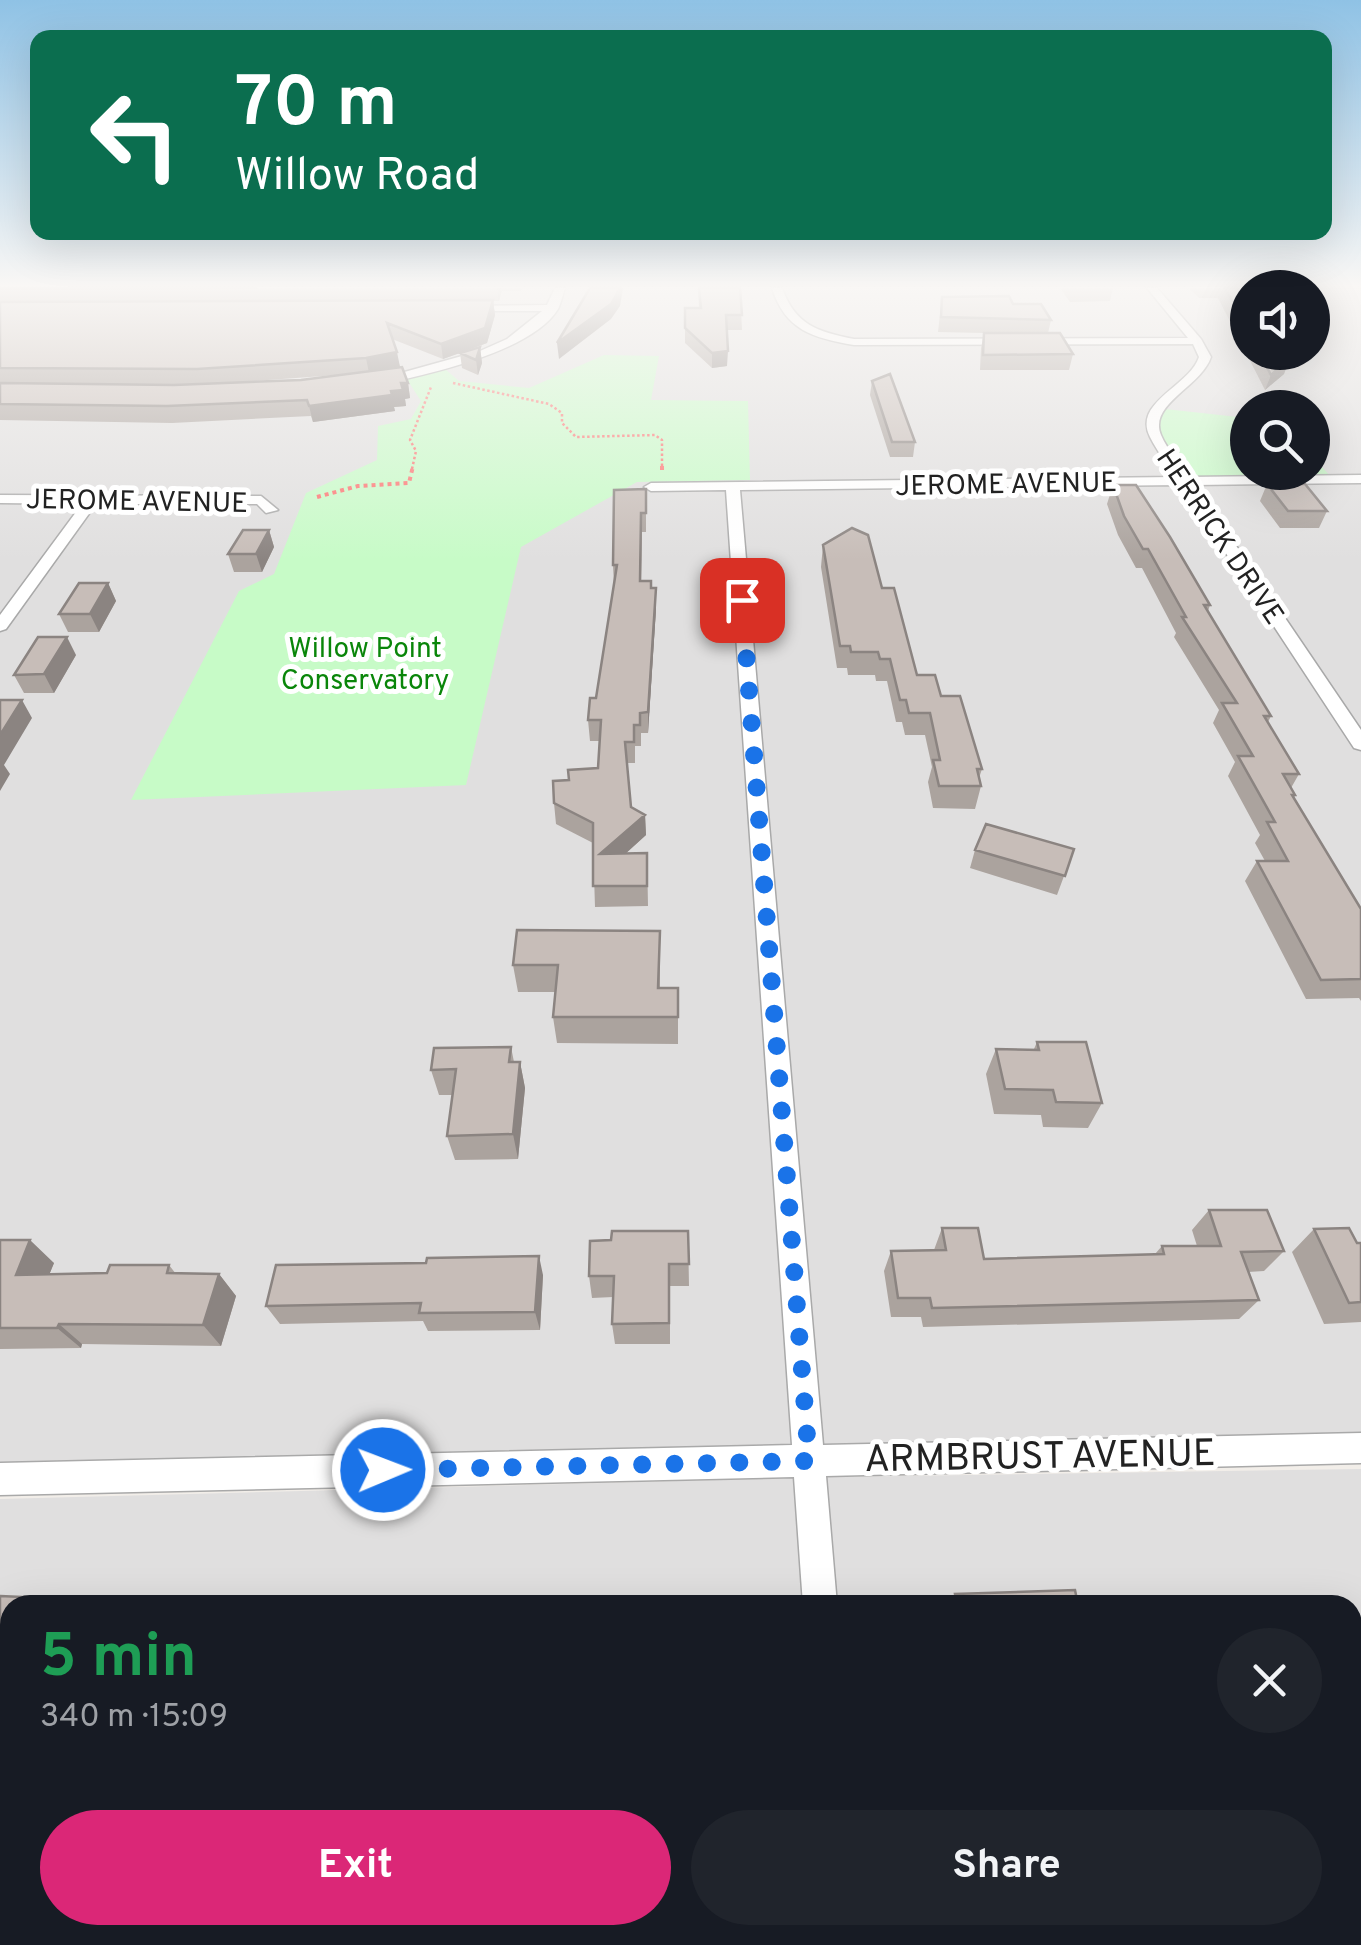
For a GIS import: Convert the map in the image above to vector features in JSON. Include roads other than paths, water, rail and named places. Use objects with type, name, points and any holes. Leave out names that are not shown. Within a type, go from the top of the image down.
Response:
[{"type":"street","points":[[362,383],[381,379]]},
{"type":"street","name":"HERRICK DRIVE","points":[[1192,379],[1164,400],[1152,419],[1157,440],[1361,744]]},
{"type":"street","name":"JEROME AVENUE","points":[[651,487],[1361,479]]},
{"type":"street","points":[[733,486],[819,1595]]},
{"type":"street","name":"JEROME AVENUE","points":[[0,499],[260,500],[271,510]]},
{"type":"street","points":[[0,626],[92,499]]},
{"type":"street","name":"ARMBRUST AVENUE","points":[[0,1479],[1361,1448]]},
{"type":"park label","name":"Willow Point Conservatory","points":[[365,663]]}]
